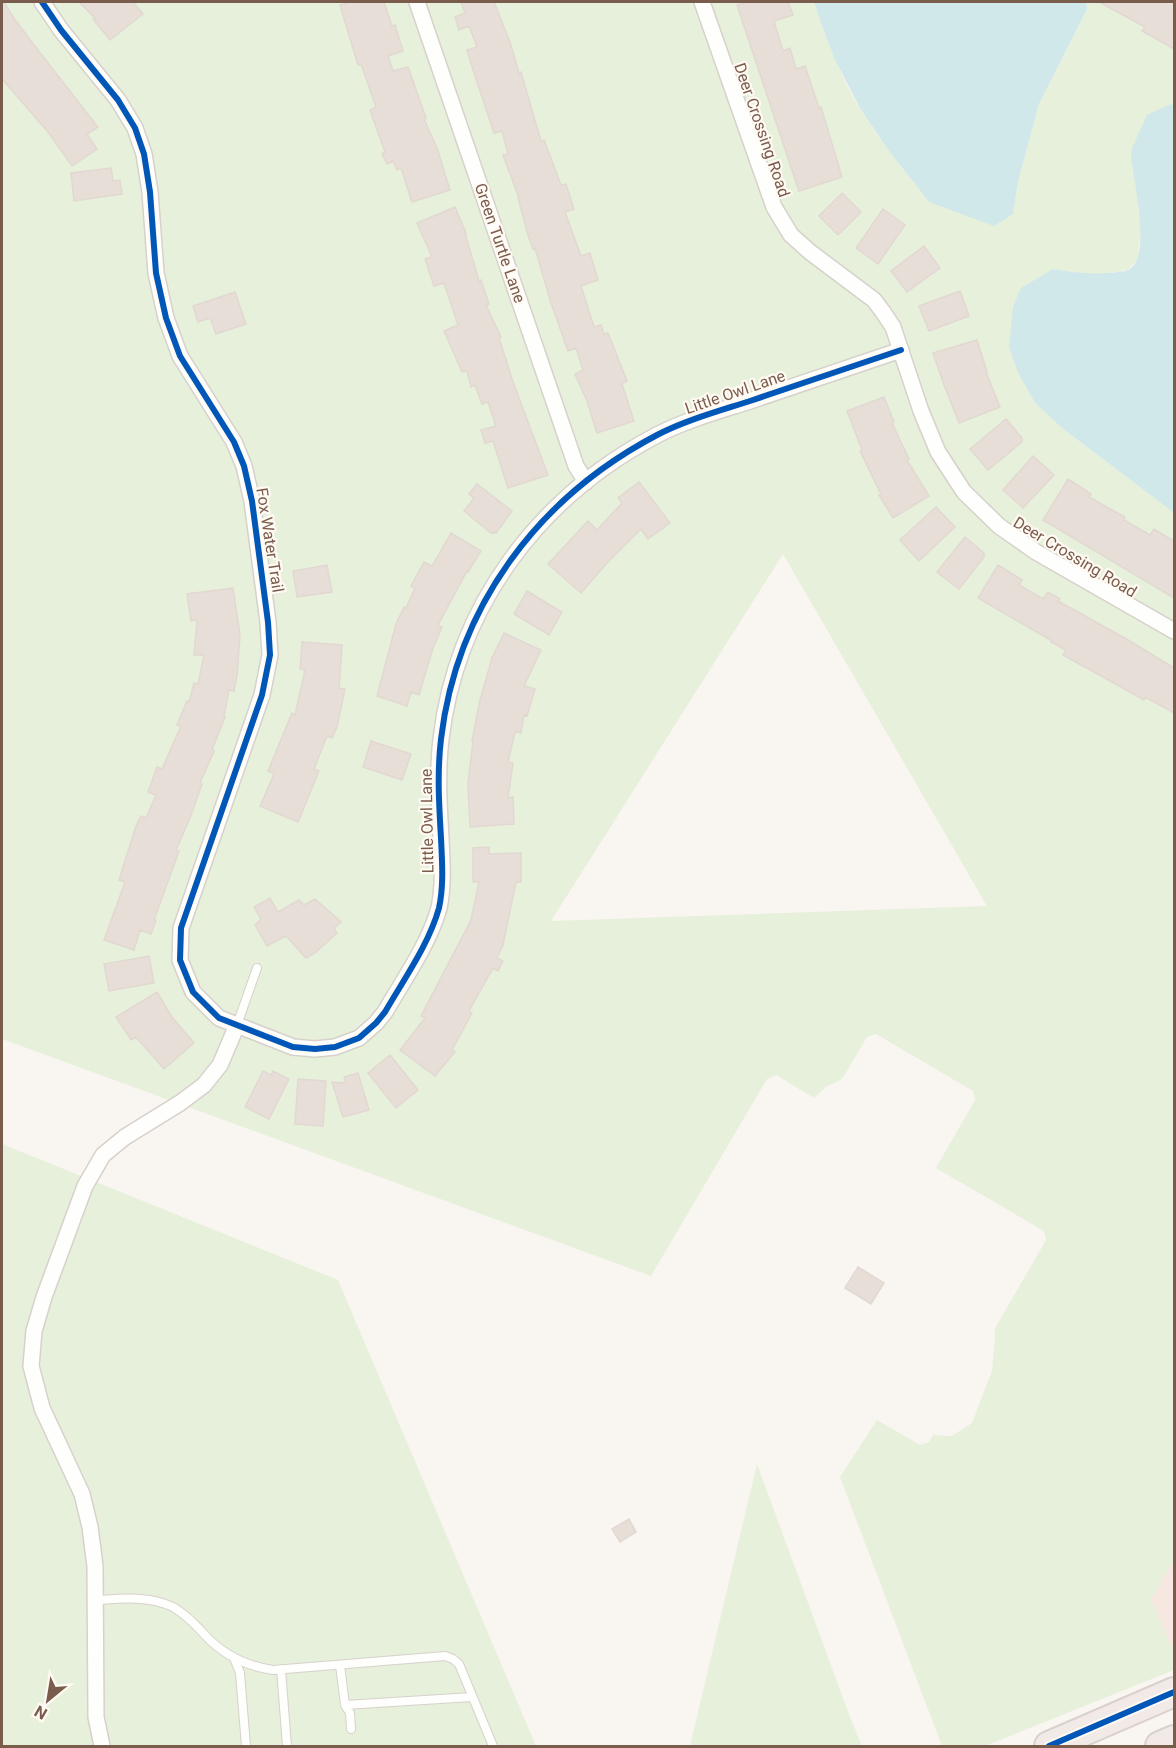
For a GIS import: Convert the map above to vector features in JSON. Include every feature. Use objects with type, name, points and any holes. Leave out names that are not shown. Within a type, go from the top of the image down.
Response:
[{"type":"highway","points":[[1049,1746],[1174,1692]]},
{"type":"highway","points":[[1160,1746],[1174,1740]]},
{"type":"street","name":"Fox Water Trail","points":[[42,2],[61,30],[118,100],[135,128],[144,154],[150,192],[156,273],[166,318],[180,356],[234,442],[244,466],[252,501],[268,622],[270,655],[262,695],[181,928],[180,960],[193,992],[219,1018],[237,1025]]},
{"type":"street","name":"Green Turtle Lane","points":[[417,2],[576,466],[586,482]]},
{"type":"street","name":"Deer Crossing Road","points":[[702,2],[774,207],[791,235],[874,300],[893,327],[921,411],[938,452],[964,492],[999,526],[1036,552],[1174,631]]},
{"type":"street","name":"Little Owl Lane","points":[[237,1025],[293,1047],[315,1049],[335,1047],[358,1038],[385,1012],[430,933],[439,907],[442,883],[438,783],[441,739],[450,688],[464,646],[481,608],[509,561],[538,526],[569,495],[615,459],[660,434],[705,416],[901,350]]},
{"type":"street","points":[[102,1746],[96,1718],[95,1566],[90,1527],[82,1494],[42,1408],[31,1366],[34,1331],[44,1297],[85,1186],[103,1155],[125,1137],[180,1103],[204,1085],[219,1065],[237,1025]]},
{"type":"street","points":[[89,1746],[96,1718]]},
{"type":"lane","points":[[237,1025],[256,968]]},
{"type":"lane","points":[[95,1600],[137,1598],[151,1600],[173,1608],[190,1620],[214,1644],[234,1658],[261,1668],[281,1669],[445,1656],[459,1664],[493,1746]]},
{"type":"lane","points":[[234,1658],[240,1673],[246,1746]]},
{"type":"lane","points":[[340,1665],[345,1705],[350,1713],[351,1728]]},
{"type":"lane","points":[[281,1669],[287,1746]]},
{"type":"lane","points":[[345,1705],[472,1697]]},
{"type":"shaded area","points":[[1174,1560],[1174,1653],[1151,1599]]},
{"type":"green space","points":[[2,2],[814,2],[823,30],[855,100],[886,147],[929,202],[1013,213],[1018,182],[1039,104],[1087,9],[1086,2],[1174,2],[1174,106],[1171,104],[1138,204],[1141,228],[1137,260],[1128,270],[1104,274],[1082,274],[1053,269],[1018,373],[1035,403],[1062,428],[1174,513],[1174,1560],[1151,1599],[1174,1653],[1174,1670],[985,1746],[942,1746],[840,1477],[877,1420],[920,1445],[929,1442],[933,1435],[952,1436],[972,1423],[992,1371],[994,1330],[1046,1240],[1044,1231],[936,1168],[975,1100],[973,1091],[876,1034],[867,1037],[842,1079],[826,1087],[814,1098],[776,1075],[767,1079],[651,1276],[2,1039]],"holes":[[[783,554],[987,906],[552,921],[551,921]]]},
{"type":"green space","points":[[2,1144],[338,1280],[536,1746],[2,1746]]},
{"type":"green space","points":[[757,1464],[850,1717],[862,1746],[690,1746]]},
{"type":"water","points":[[814,2],[1086,2],[1087,9],[1039,104],[1018,182],[1013,214],[994,226],[929,202],[889,151],[861,110],[835,60]]},
{"type":"water","points":[[1171,104],[1174,106],[1174,513],[1062,428],[1035,403],[1018,373],[1009,347],[1013,307],[1021,288],[1053,269],[1069,272],[1110,273],[1127,271],[1135,263],[1139,251],[1140,218],[1131,158],[1132,148],[1147,115]]},
{"type":"building","points":[[2,2],[98,127],[87,134],[97,149],[72,166],[48,132],[2,79]]},
{"type":"building","points":[[79,2],[133,2],[143,14],[110,40],[93,19],[95,18]]},
{"type":"building","points":[[351,2],[384,2],[392,26],[395,25],[403,51],[388,56],[393,71],[408,67],[450,190],[412,202],[401,168],[397,170],[393,161],[387,164],[370,110],[376,107],[361,64],[358,65],[340,5]]},
{"type":"building","points":[[461,2],[494,2],[510,42],[519,73],[521,72],[541,141],[544,140],[561,185],[566,184],[574,209],[565,212],[581,256],[590,253],[598,280],[581,286],[594,327],[601,325],[604,334],[608,333],[627,381],[622,384],[634,421],[597,433],[587,401],[575,374],[583,370],[576,348],[568,351],[535,248],[533,249],[528,235],[519,198],[503,155],[508,154],[502,131],[494,133],[475,76],[467,50],[477,47],[469,26],[459,30],[455,17],[465,13]]},
{"type":"building","points":[[748,2],[788,2],[793,15],[774,21],[783,51],[790,48],[796,69],[805,66],[819,108],[821,107],[842,177],[799,191],[737,5]]},
{"type":"building","points":[[1099,2],[1174,2],[1174,49],[1142,31],[1145,27]]},
{"type":"building","points":[[111,168],[113,181],[120,180],[122,194],[74,201],[71,173]]},
{"type":"building","points":[[842,193],[861,212],[838,235],[819,216]]},
{"type":"building","points":[[455,207],[466,233],[479,281],[481,280],[489,304],[486,305],[501,337],[499,338],[513,382],[548,475],[508,488],[493,441],[485,443],[481,430],[496,426],[488,402],[482,404],[475,385],[471,387],[467,371],[462,372],[444,331],[458,325],[444,283],[434,286],[425,259],[432,257],[417,223]]},
{"type":"building","points":[[883,209],[905,225],[878,264],[856,248]]},
{"type":"building","points":[[924,246],[940,268],[907,292],[891,271]]},
{"type":"building","points":[[960,291],[969,316],[929,331],[919,306]]},
{"type":"building","points":[[235,292],[246,324],[216,334],[210,318],[198,322],[193,306]]},
{"type":"building","points":[[977,340],[986,372],[1000,407],[959,423],[933,353]]},
{"type":"building","points":[[884,397],[894,422],[892,423],[909,459],[907,460],[929,496],[893,518],[879,495],[881,494],[860,451],[862,450],[847,411]]},
{"type":"building","points":[[1006,419],[1022,438],[1022,442],[988,470],[970,449]]},
{"type":"building","points":[[1033,456],[1054,475],[1023,508],[1003,490]]},
{"type":"building","points":[[1068,479],[1091,494],[1089,497],[1125,517],[1124,520],[1150,535],[1154,529],[1174,541],[1174,598],[1043,520]]},
{"type":"building","points":[[639,482],[670,523],[648,539],[641,529],[581,593],[548,564],[588,521],[597,530],[622,503],[618,498]]},
{"type":"building","points":[[477,484],[512,511],[496,533],[491,533],[464,511],[474,498],[469,494]]},
{"type":"building","points":[[936,507],[955,527],[919,561],[900,540]]},
{"type":"building","points":[[451,533],[481,551],[467,571],[438,625],[442,627],[419,695],[411,692],[407,706],[377,696],[396,624],[415,588],[411,586],[424,562],[432,566]]},
{"type":"building","points":[[965,537],[984,553],[984,557],[959,589],[937,572]]},
{"type":"building","points":[[327,565],[332,592],[297,597],[293,571]]},
{"type":"building","points":[[998,565],[1022,580],[1019,585],[1043,599],[1048,592],[1060,599],[1058,601],[1174,668],[1174,713],[1145,697],[1144,700],[1063,655],[1066,650],[978,598]]},
{"type":"building","points":[[233,588],[240,635],[234,691],[229,690],[225,717],[200,783],[202,784],[190,818],[176,850],[179,851],[151,934],[140,930],[134,950],[104,940],[125,882],[119,880],[136,826],[141,816],[146,818],[156,795],[148,792],[157,767],[162,769],[181,726],[177,725],[187,701],[189,702],[194,683],[198,684],[204,655],[194,655],[197,620],[191,621],[187,594]]},
{"type":"building","points":[[527,591],[562,612],[549,635],[514,614]]},
{"type":"building","points":[[504,633],[541,650],[524,686],[535,689],[527,716],[524,715],[521,733],[515,732],[508,762],[513,763],[508,798],[513,797],[514,824],[470,827],[468,783],[472,741],[480,700],[492,658]]},
{"type":"building","points":[[302,642],[342,645],[339,688],[345,689],[337,727],[332,738],[327,736],[314,769],[319,771],[298,822],[260,806],[274,774],[268,771],[292,713],[295,715],[305,670],[300,669]]},
{"type":"building","points":[[371,741],[411,754],[402,780],[363,767]]},
{"type":"building","points":[[489,847],[489,854],[521,853],[521,882],[516,882],[503,945],[497,958],[503,961],[498,971],[493,968],[469,1011],[472,1013],[452,1050],[455,1052],[435,1076],[400,1050],[425,1018],[421,1016],[471,920],[479,882],[473,882],[473,848]]},
{"type":"building","points":[[270,898],[278,912],[299,900],[304,905],[315,899],[341,922],[334,928],[337,933],[306,958],[286,936],[267,946],[255,925],[261,919],[254,907]]},
{"type":"building","points":[[149,956],[154,983],[109,991],[104,964]]},
{"type":"building","points":[[157,992],[172,1017],[194,1043],[164,1069],[136,1037],[131,1040],[116,1017]]},
{"type":"building","points":[[390,1055],[418,1090],[396,1108],[368,1073]]},
{"type":"building","points":[[263,1071],[271,1075],[273,1071],[289,1079],[269,1119],[245,1107]]},
{"type":"building","points":[[358,1073],[369,1110],[343,1117],[332,1082],[346,1083],[344,1077]]},
{"type":"building","points":[[298,1079],[326,1081],[323,1126],[295,1124]]},
{"type":"building","points":[[858,1267],[884,1283],[871,1304],[845,1288]]},
{"type":"building","points":[[629,1519],[636,1532],[620,1542],[612,1529]]},
{"type":"cycle path","points":[[42,2],[61,30],[118,100],[135,128],[144,154],[150,192],[156,273],[166,318],[180,356],[234,442],[244,466],[252,501],[268,622],[270,655],[262,695],[181,928],[180,960],[193,992],[219,1018],[293,1047],[315,1049],[335,1047],[359,1038],[385,1012],[423,948],[439,908],[442,891],[439,764],[450,690],[465,644],[485,600],[511,560],[541,523],[576,490],[614,460],[657,435],[703,416],[901,350]]},
{"type":"cycle path","points":[[1049,1746],[1174,1692]]}]
